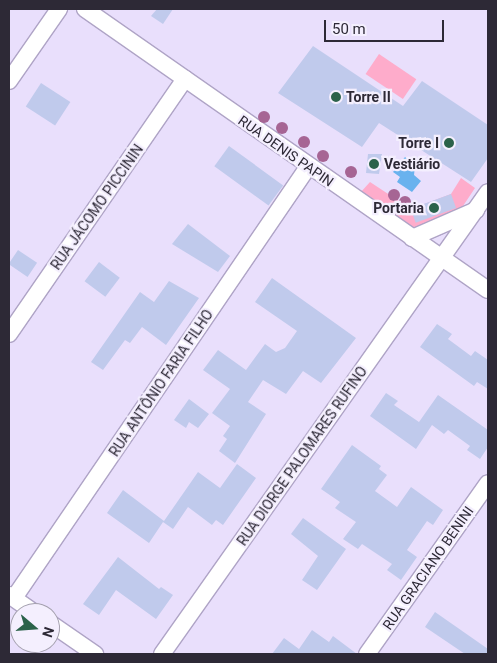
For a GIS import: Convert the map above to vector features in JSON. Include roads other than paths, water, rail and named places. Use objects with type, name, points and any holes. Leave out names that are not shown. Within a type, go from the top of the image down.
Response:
[{"type":"street","points":[[9,81],[59,9]]},
{"type":"street","name":"RUA DENIS PAPIN","points":[[85,9],[308,167],[488,290]]},
{"type":"street","name":"RUA JÁCOMO PICCININ","points":[[9,334],[185,79]]},
{"type":"street","name":"RUA ANTÔNIO FARIA FILHO","points":[[11,597],[308,167]]},
{"type":"street","name":"RUA DIORGE PALOMARES RUFINO","points":[[162,654],[488,192]]},
{"type":"street","points":[[412,238],[476,210]]},
{"type":"street","name":"RUA GRACIANO BENINI","points":[[368,654],[488,483]]},
{"type":"street","points":[[60,630],[95,654]]},
{"type":"water","points":[[405,157],[415,166],[414,175],[421,181],[412,192],[397,182],[400,177],[393,172]]},
{"type":"place","name":"Torre II","points":[[336,97]]},
{"type":"place","name":"Torre I","points":[[449,143]]},
{"type":"place","name":"Vestiário","points":[[374,164]]},
{"type":"place","name":"Portaria","points":[[434,208]]}]
